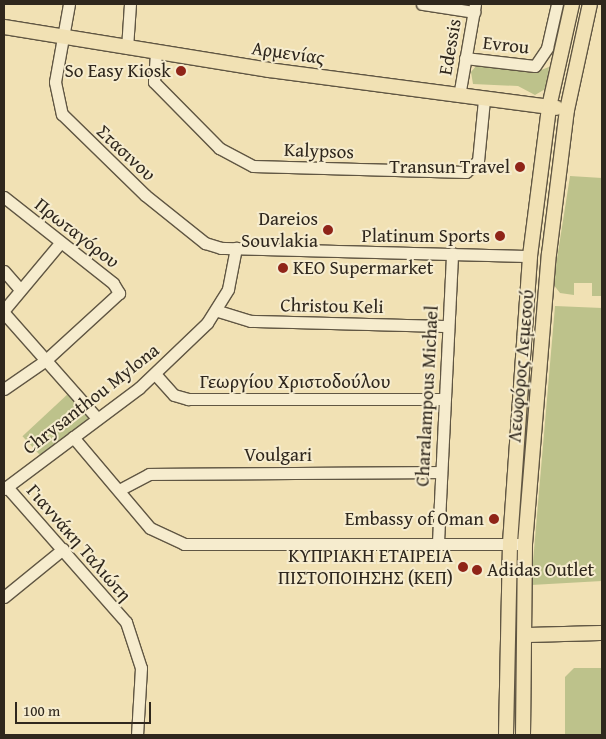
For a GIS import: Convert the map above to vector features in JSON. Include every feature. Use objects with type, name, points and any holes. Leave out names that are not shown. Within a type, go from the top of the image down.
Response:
[{"type":"main road","name":"Λεωφόρος Λεμεσού","points":[[506,735],[510,543],[530,256],[549,107],[572,4]]},
{"type":"main road","name":"Λεωφόρος Λεμεσού","points":[[523,735],[526,635],[525,544],[549,254],[567,110],[590,4]]},
{"type":"main road","name":"Αρμενίας","points":[[4,27],[156,53],[567,110]]},
{"type":"main road","points":[[526,635],[602,632]]},
{"type":"street","name":"Στασινου","points":[[69,4],[55,93],[66,120],[194,236],[213,246],[236,248]]},
{"type":"street","points":[[127,48],[130,4]]},
{"type":"street","points":[[422,4],[474,8]]},
{"type":"street","name":"Evrou","points":[[465,58],[536,66],[547,48],[557,4]]},
{"type":"street","name":"Edessis","points":[[459,96],[474,8]]},
{"type":"street","name":"Kalypsos","points":[[156,53],[154,82],[218,148],[253,166],[466,172],[478,161],[484,100]]},
{"type":"street","name":"Πρωταγόρου","points":[[4,197],[113,283],[118,293],[46,360]]},
{"type":"street","points":[[60,243],[19,288],[4,312],[98,418]]},
{"type":"street","points":[[236,248],[530,256]]},
{"type":"street","name":"Chrysanthou Mylona","points":[[5,488],[155,374],[218,311],[228,289],[236,248]]},
{"type":"street","name":"Charalampous Michael","points":[[438,542],[452,253]]},
{"type":"street","points":[[4,271],[19,288]]},
{"type":"street","name":"Christou Keli","points":[[218,311],[251,322],[448,326]]},
{"type":"street","points":[[4,389],[46,360]]},
{"type":"street","name":"Γεωργίου Χριστοδούλου","points":[[155,374],[174,395],[188,399],[444,399]]},
{"type":"street","points":[[73,437],[154,531],[184,544],[438,542],[525,544]]},
{"type":"street","name":"Voulgari","points":[[119,490],[149,474],[441,472]]},
{"type":"street","name":"Γιαννάκη Ταλιώτη","points":[[5,488],[63,549],[126,622],[141,668],[137,735]]},
{"type":"street","points":[[4,597],[63,549]]},
{"type":"green space","points":[[477,65],[533,73],[549,67],[547,88],[535,95],[518,86],[473,84],[471,72]]},
{"type":"green space","points":[[570,176],[602,178],[602,296],[592,296],[592,283],[574,283],[574,295],[560,293],[553,284]]},
{"type":"green space","points":[[555,306],[602,308],[602,581],[531,585]]},
{"type":"green space","points":[[70,392],[93,417],[46,461],[22,436]]},
{"type":"green space","points":[[574,668],[602,668],[602,735],[565,735],[565,677]]},
{"type":"place","name":"So Easy Kiosk","points":[[181,71]]},
{"type":"place","name":"Transun Travel","points":[[520,167]]},
{"type":"place","name":"Dareios Souvlakia","points":[[328,230]]},
{"type":"place","name":"Platinum Sports","points":[[500,236]]},
{"type":"place","name":"KEO Supermarket","points":[[283,268]]},
{"type":"place","name":"Embassy of Oman","points":[[494,519]]},
{"type":"place","name":"ΚΥΠΡΙΑΚΗ ΕΤΑΙΡΕΙΑ ΠΙΣΤΟΠΟΙΗΣΗΣ (ΚΕΠ)","points":[[463,567]]},
{"type":"place","name":"Adidas Outlet","points":[[477,570]]}]
